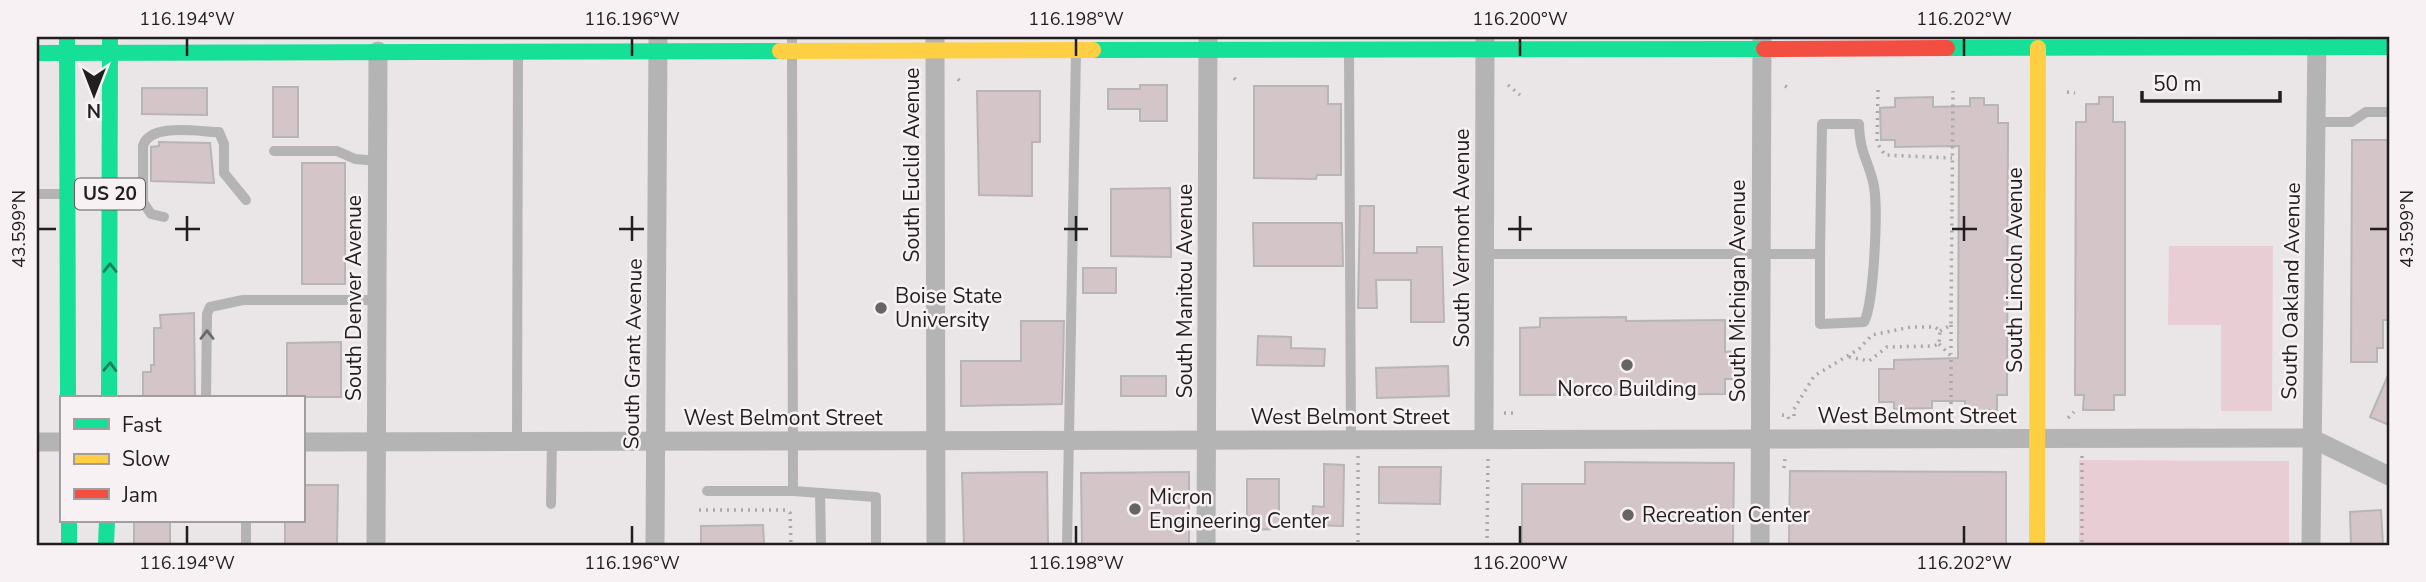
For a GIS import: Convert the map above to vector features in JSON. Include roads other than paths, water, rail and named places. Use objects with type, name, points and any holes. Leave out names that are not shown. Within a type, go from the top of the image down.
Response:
[{"type":"street","name":"South Lincoln Avenue","points":[[2037,545],[2038,42]]},
{"type":"street","points":[[37,53],[67,45],[110,44],[379,44],[518,51],[658,44],[792,43],[2317,42],[2389,47]]},
{"type":"street","name":"South Oakland Avenue","points":[[2311,545],[2317,42]]},
{"type":"street","name":"South Euclid Avenue","points":[[935,43],[936,545]]},
{"type":"street","name":"South Manitou Avenue","points":[[1206,545],[1208,43]]},
{"type":"street","name":"South Vermont Avenue","points":[[1485,43],[1486,448]]},
{"type":"street","name":"South Michigan Avenue","points":[[1760,545],[1762,43]]},
{"type":"street","name":"US 20","points":[[109,396],[110,44]]},
{"type":"street","name":"South Denver Avenue","points":[[376,545],[379,44]]},
{"type":"street","name":"South Grant Avenue","points":[[655,545],[658,44]]},
{"type":"street","name":"US 20","points":[[67,45],[66,194],[59,336],[68,396]]},
{"type":"street","name":"West Belmont Street","points":[[304,442],[1354,440],[1486,448],[1760,439],[2311,438],[2389,476]]},
{"type":"street","points":[[37,442],[60,442]]},
{"type":"street","points":[[69,522],[69,545]]},
{"type":"street","points":[[106,545],[107,522]]},
{"type":"lane","points":[[792,43],[793,491]]},
{"type":"lane","points":[[1067,545],[1076,43]]},
{"type":"lane","points":[[1349,43],[1354,440]]},
{"type":"lane","points":[[517,441],[518,51]]},
{"type":"lane","points":[[2318,122],[2351,121],[2366,112],[2389,112]]},
{"type":"lane","points":[[1822,124],[1859,124],[1861,151],[1874,183],[1873,294],[1864,322],[1820,324],[1820,254],[1822,124]]},
{"type":"lane","points":[[164,217],[151,214],[143,202],[143,146],[145,139],[156,132],[219,132],[224,144],[224,173],[246,200]]},
{"type":"lane","points":[[274,151],[337,150],[355,159],[378,161]]},
{"type":"lane","points":[[37,194],[66,194]]},
{"type":"lane","points":[[1484,254],[1820,254]]},
{"type":"lane","points":[[206,396],[207,314],[210,307],[243,300],[377,300]]},
{"type":"lane","points":[[551,504],[552,441]]},
{"type":"lane","points":[[707,491],[793,491],[876,496],[876,545]]},
{"type":"lane","points":[[820,493],[821,545]]},
{"type":"lane","points":[[246,522],[246,545]]},
{"type":"place","name":"Boise State University","points":[[881,308]]},
{"type":"place","name":"Norco Building","points":[[1627,365]]},
{"type":"place","name":"Micron Engineering Center","points":[[1135,509]]},
{"type":"place","name":"Recreation Center","points":[[1628,515]]}]
